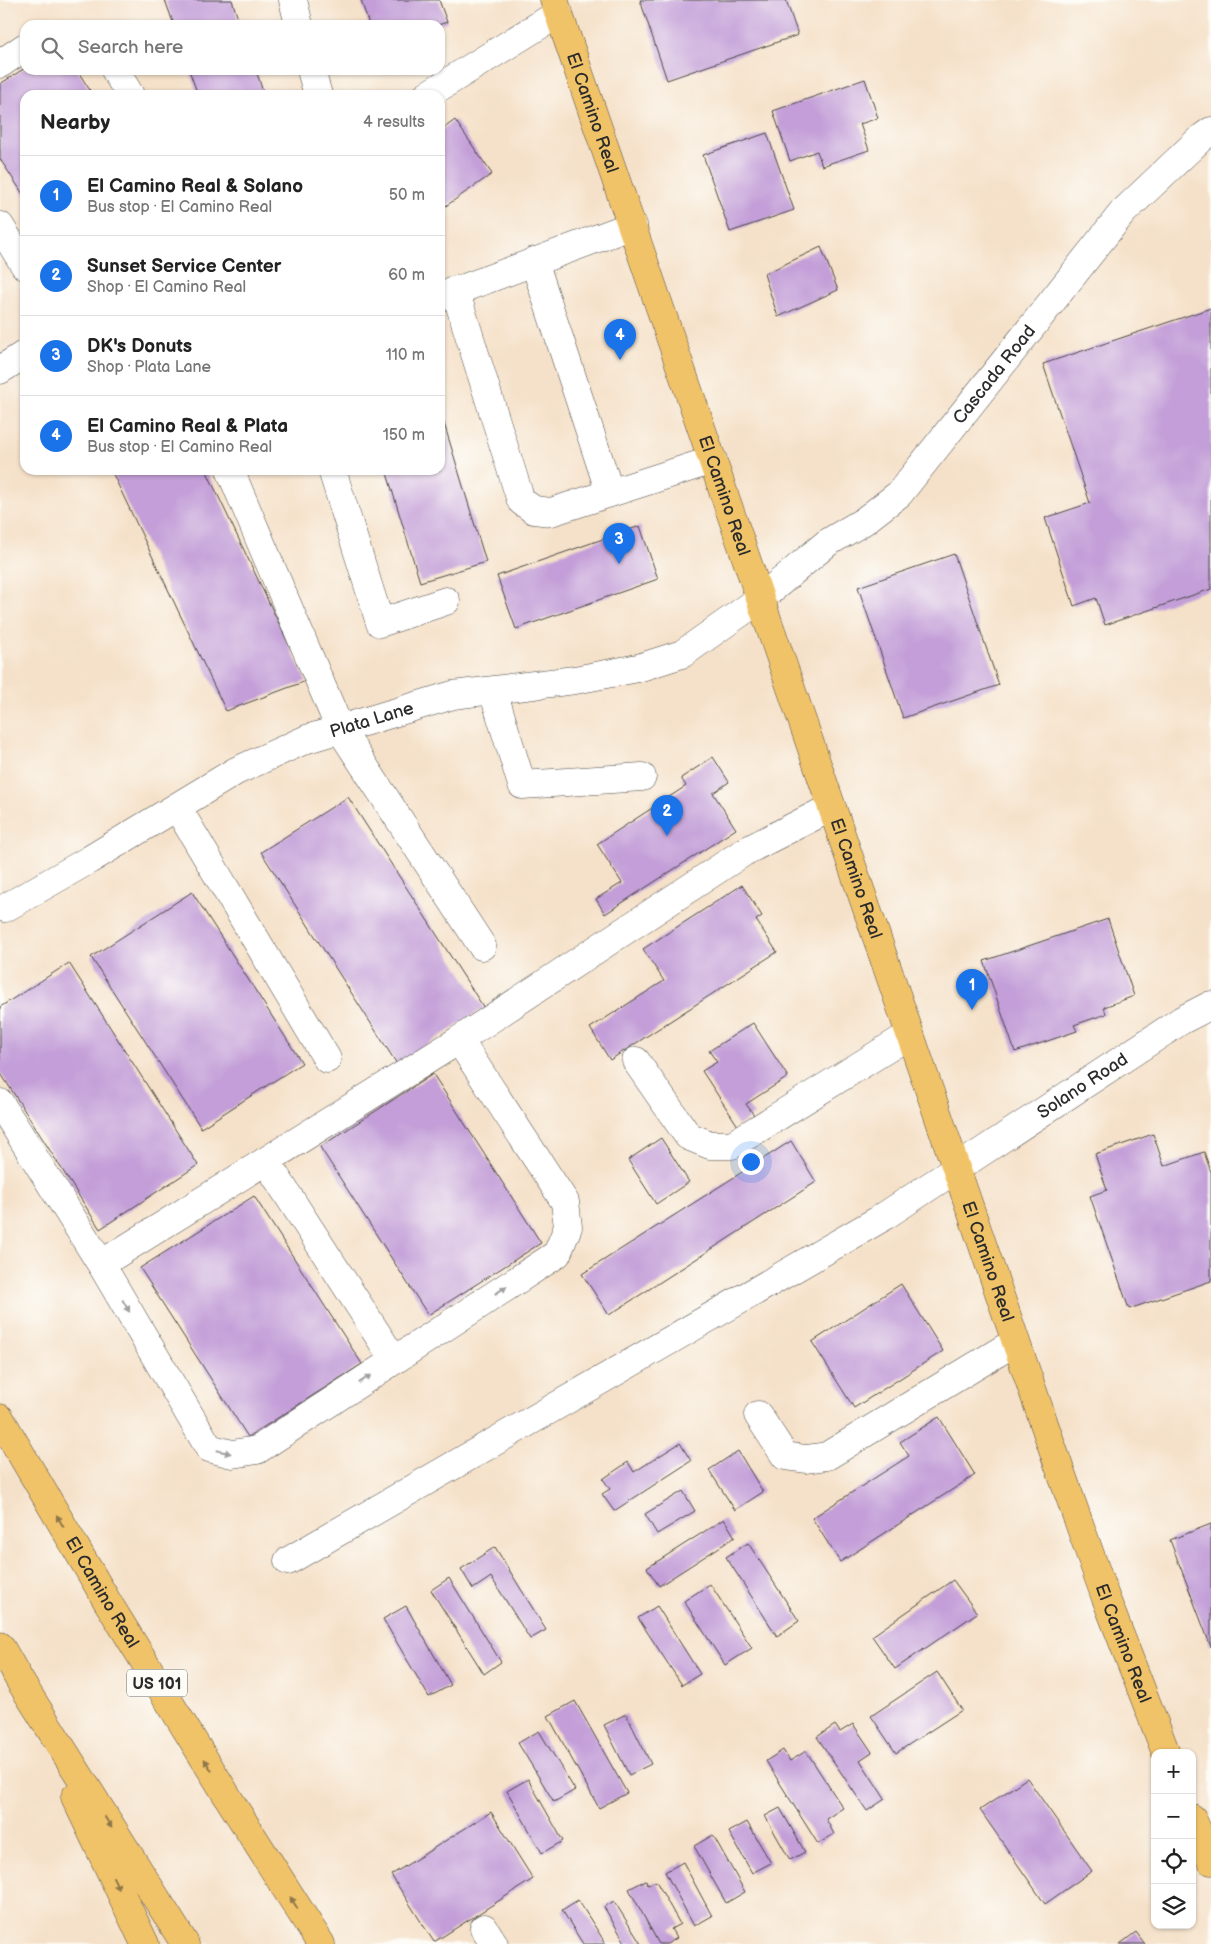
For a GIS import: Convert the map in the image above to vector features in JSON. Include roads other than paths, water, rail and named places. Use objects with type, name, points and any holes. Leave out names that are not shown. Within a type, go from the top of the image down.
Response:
[{"type":"main road","name":"El Camino Real","points":[[557,6],[955,1168],[1105,1596],[1164,1749]]},
{"type":"main road","name":"El Camino Real","points":[[0,1418],[107,1601],[320,1944]]},
{"type":"main road","points":[[0,1646],[185,1944]]},
{"type":"main road","points":[[20,1681],[145,1944]]},
{"type":"main road","points":[[1196,1827],[1211,1861]]},
{"type":"street","points":[[292,0],[298,20]]},
{"type":"street","points":[[434,90],[557,6]]},
{"type":"street","points":[[0,64],[20,50]]},
{"type":"street","points":[[118,75],[127,90]]},
{"type":"street","points":[[312,75],[317,90]]},
{"type":"street","name":"Cascada Road","points":[[760,599],[827,542],[864,521],[899,494],[1122,212],[1211,131]]},
{"type":"street","points":[[633,225],[448,294],[521,501],[534,510],[551,512],[713,460]]},
{"type":"street","points":[[4,240],[20,260]]},
{"type":"street","points":[[534,261],[610,493]]},
{"type":"street","points":[[0,370],[20,357]]},
{"type":"street","points":[[232,475],[340,729],[482,946]]},
{"type":"street","points":[[334,475],[380,623],[446,601]]},
{"type":"street","name":"Plata Lane","points":[[2,907],[236,771],[307,740],[453,695],[576,680],[638,668],[682,654],[760,599]]},
{"type":"street","points":[[493,691],[522,785],[642,777]]},
{"type":"street","points":[[177,807],[327,1059]]},
{"type":"street","points":[[101,1264],[459,1040],[744,852],[832,807]]},
{"type":"street","name":"Solano Road","points":[[288,1561],[880,1219],[1182,1020],[1211,1005]]},
{"type":"street","points":[[636,1061],[688,1136],[710,1145],[732,1145],[909,1035]]},
{"type":"street","points":[[0,1103],[101,1264],[209,1448],[232,1454],[257,1450],[557,1254],[568,1227],[565,1202],[459,1040]]},
{"type":"street","points":[[266,1161],[394,1360]]},
{"type":"street","points":[[758,1415],[785,1456],[806,1459],[827,1456],[1016,1342]]},
{"type":"place","name":"El Camino Real & Plata","points":[[620,360]]},
{"type":"place","name":"DK's Donuts","points":[[619,564]]},
{"type":"place","name":"Sunset Service Center","points":[[667,836]]},
{"type":"place","name":"El Camino Real & Solano","points":[[972,1010]]}]
